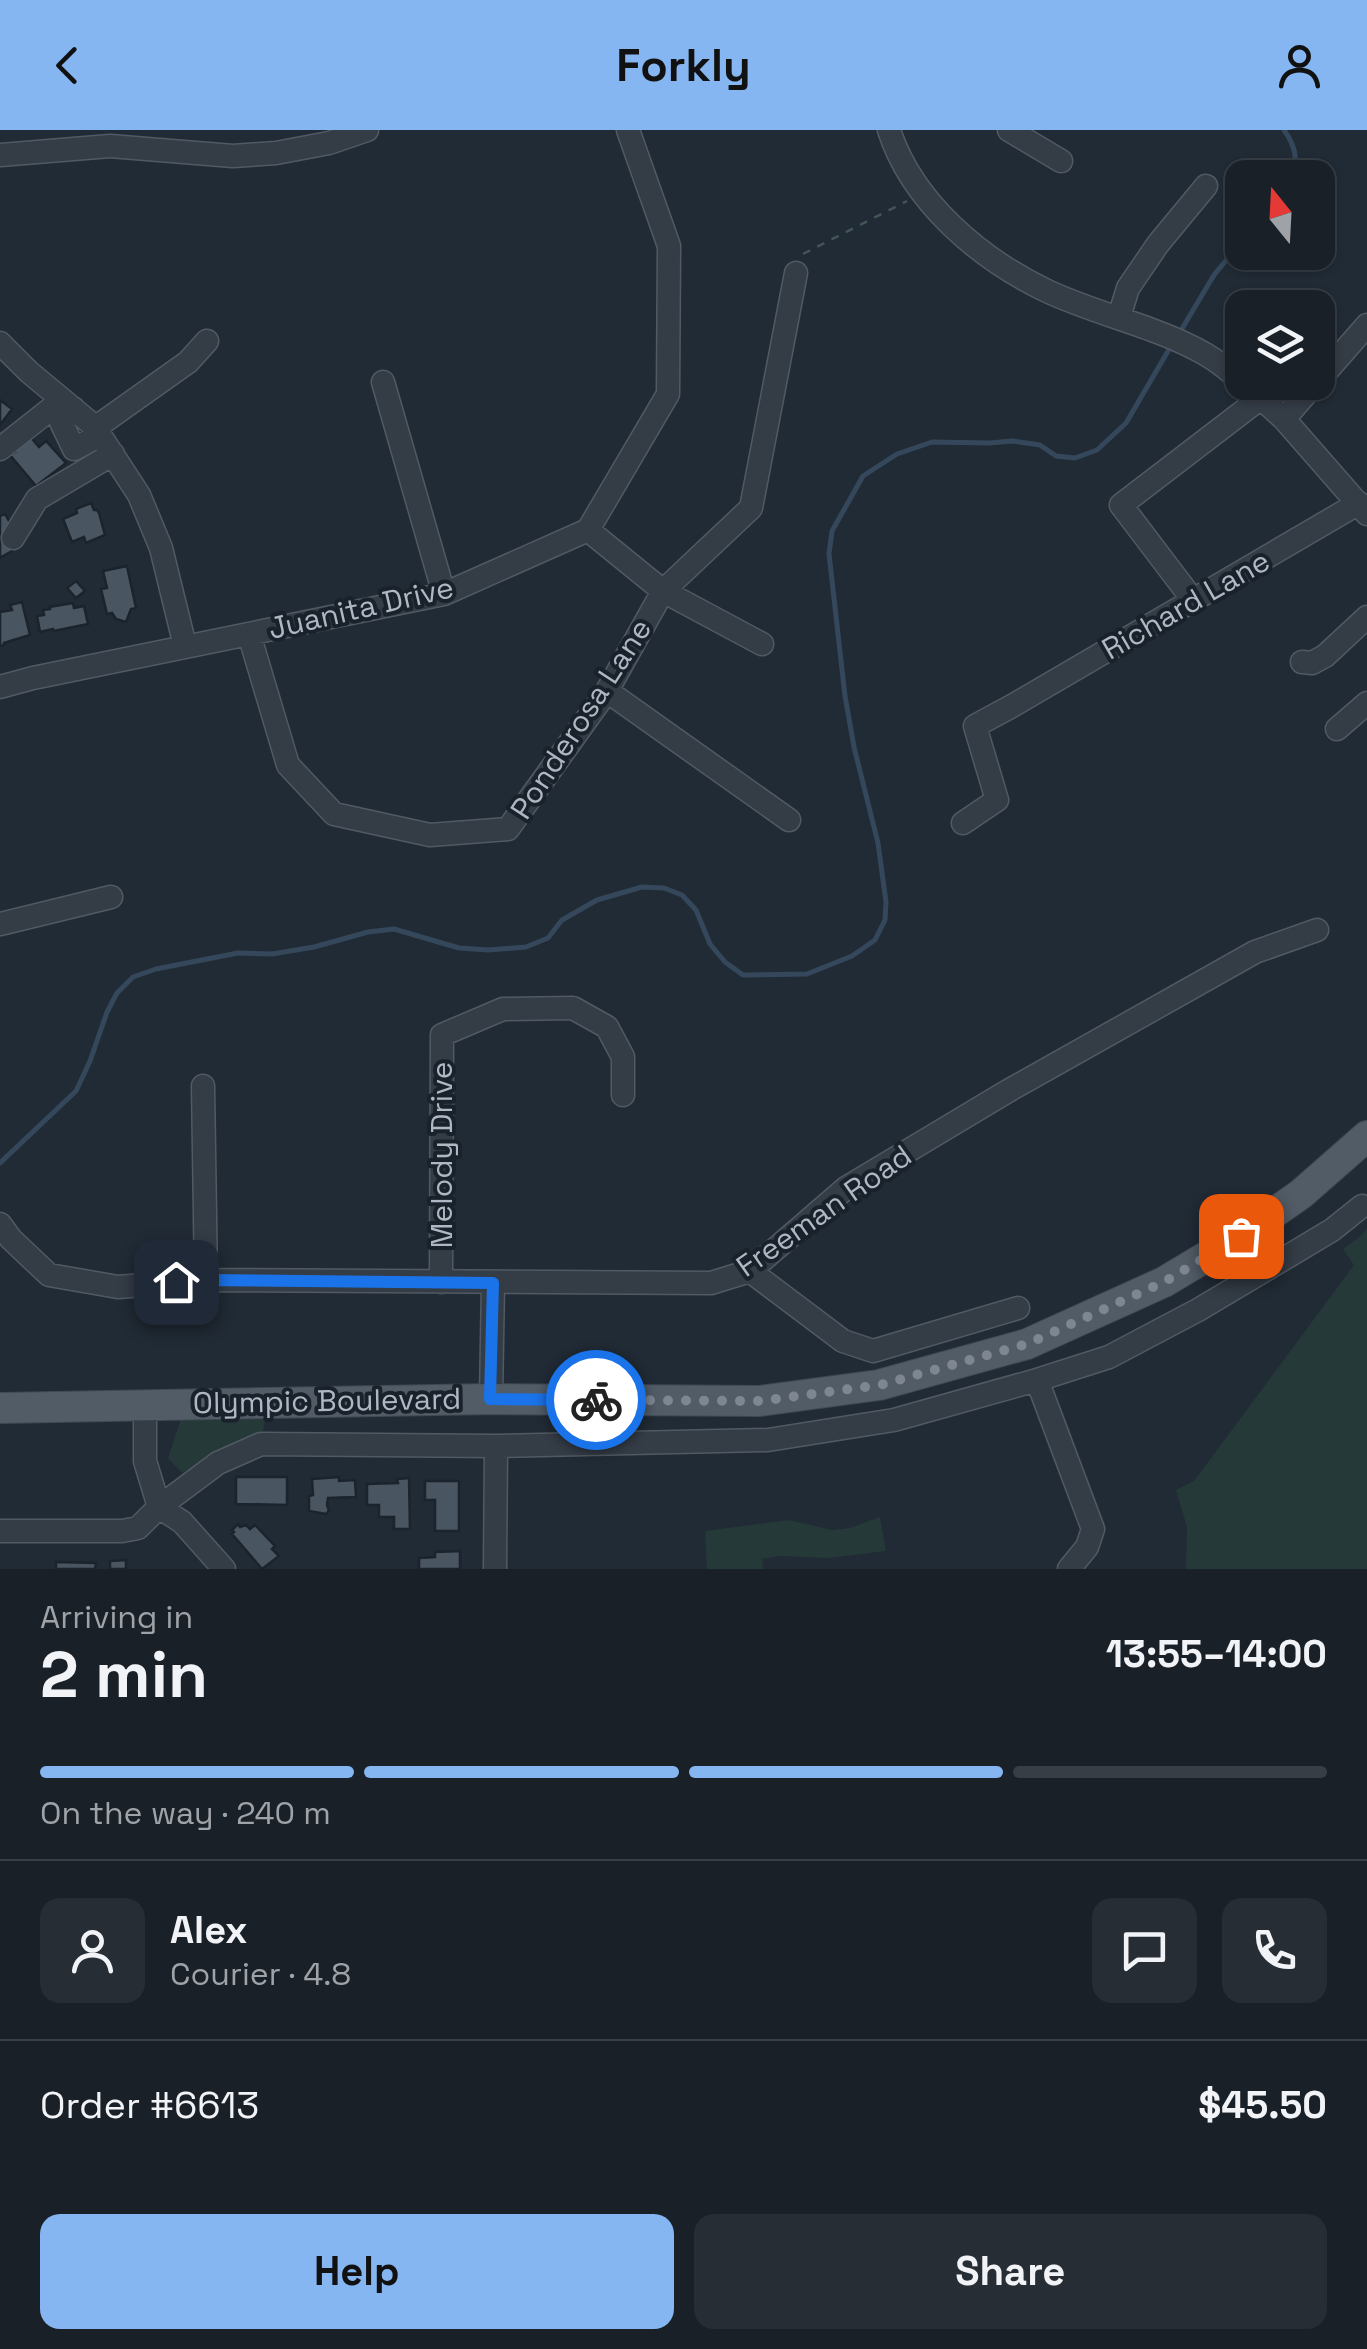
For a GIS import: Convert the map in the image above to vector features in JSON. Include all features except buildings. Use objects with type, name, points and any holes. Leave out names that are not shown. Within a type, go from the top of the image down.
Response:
[{"type":"main road","name":"Olympic Boulevard","points":[[0,1408],[490,1399],[760,1401],[880,1385],[1027,1344],[1164,1282],[1301,1194],[1367,1136]]},
{"type":"street","points":[[0,155],[110,146],[233,156],[329,143],[367,130]]},
{"type":"street","points":[[628,130],[668,246],[668,394],[588,530],[663,591],[762,644]]},
{"type":"street","points":[[889,130],[908,174],[922,193],[938,214],[976,245],[1028,280],[1064,298],[1151,330],[1205,354],[1225,369]]},
{"type":"street","points":[[1008,130],[1061,160]]},
{"type":"street","points":[[1119,318],[1128,288],[1206,186]]},
{"type":"street","name":"Ponderosa Lane","points":[[249,634],[288,765],[334,814],[430,835],[508,829],[606,691],[663,591],[751,508],[796,273]]},
{"type":"street","points":[[1335,361],[1367,325]]},
{"type":"street","points":[[13,538],[37,499],[207,341]]},
{"type":"street","points":[[0,343],[68,404]]},
{"type":"street","points":[[383,382],[444,594]]},
{"type":"street","points":[[1193,600],[1121,505],[1235,400]]},
{"type":"street","points":[[1263,400],[1363,508]]},
{"type":"street","points":[[1284,419],[1301,400]]},
{"type":"street","points":[[68,404],[61,422],[74,449],[103,439]]},
{"type":"street","points":[[0,449],[68,404]]},
{"type":"street","points":[[103,439],[139,495],[161,548],[185,646]]},
{"type":"street","name":"Richard Lane","points":[[963,824],[997,800],[974,726],[1363,508]]},
{"type":"street","name":"Juanita Drive","points":[[0,687],[444,594],[588,530]]},
{"type":"street","points":[[1302,662],[1312,663],[1325,656],[1367,617]]},
{"type":"street","points":[[606,691],[789,820]]},
{"type":"street","points":[[1337,729],[1367,703]]},
{"type":"street","points":[[0,924],[112,897]]},
{"type":"street","name":"Freeman Road","points":[[0,1224],[50,1275],[118,1288],[206,1280],[711,1283],[750,1271],[846,1188],[1008,1091],[1255,952],[1317,930]]},
{"type":"street","name":"Melody Drive","points":[[441,1282],[442,1035],[502,1009],[573,1008],[607,1027],[623,1057],[623,1095]]},
{"type":"street","points":[[203,1086],[206,1280]]},
{"type":"street","points":[[0,1531],[138,1528],[160,1506],[218,1463],[261,1444],[496,1446],[768,1440],[894,1420],[1108,1356],[1198,1310],[1332,1230],[1362,1206]]},
{"type":"street","points":[[750,1271],[844,1341],[873,1351],[1018,1308]]},
{"type":"street","points":[[490,1399],[493,1283]]},
{"type":"street","points":[[1037,1380],[1093,1529],[1087,1547],[1069,1569]]},
{"type":"street","points":[[144,1404],[145,1462],[160,1506],[182,1522],[224,1569]]},
{"type":"street","points":[[495,1569],[496,1446]]},
{"type":"path","points":[[796,273],[798,256],[922,193]]},
{"type":"green space","points":[[1367,1228],[1367,1569],[1186,1569],[1187,1527],[1176,1490],[1194,1481],[1354,1265],[1343,1249]]},
{"type":"green space","points":[[182,1416],[266,1417],[263,1431],[182,1473],[168,1458]]},
{"type":"green space","points":[[880,1517],[886,1551],[829,1558],[780,1556],[762,1559],[763,1569],[707,1569],[705,1531],[789,1520],[832,1530]]},
{"type":"waterway","points":[[1284,130],[1295,160]]},
{"type":"waterway","points":[[1180,332],[1225,262]]},
{"type":"waterway","points":[[0,1163],[76,1091],[117,993],[133,977],[156,969],[238,953],[272,954],[314,947],[394,929],[459,948],[526,947],[548,938],[562,920],[597,900],[642,887],[664,888],[682,895],[696,910],[710,944],[743,975],[807,974],[852,956],[875,940],[885,920],[886,902],[878,843],[845,696],[829,554],[832,531],[863,476],[897,454],[932,442],[1012,441],[1040,445],[1056,456],[1075,458],[1097,450],[1126,423],[1171,346]]},
{"type":"way so far","points":[[596,1400],[760,1401],[880,1385],[1027,1344],[1164,1282],[1241,1236]]},
{"type":"route","points":[[176,1282],[493,1283],[490,1399],[596,1400]]}]
